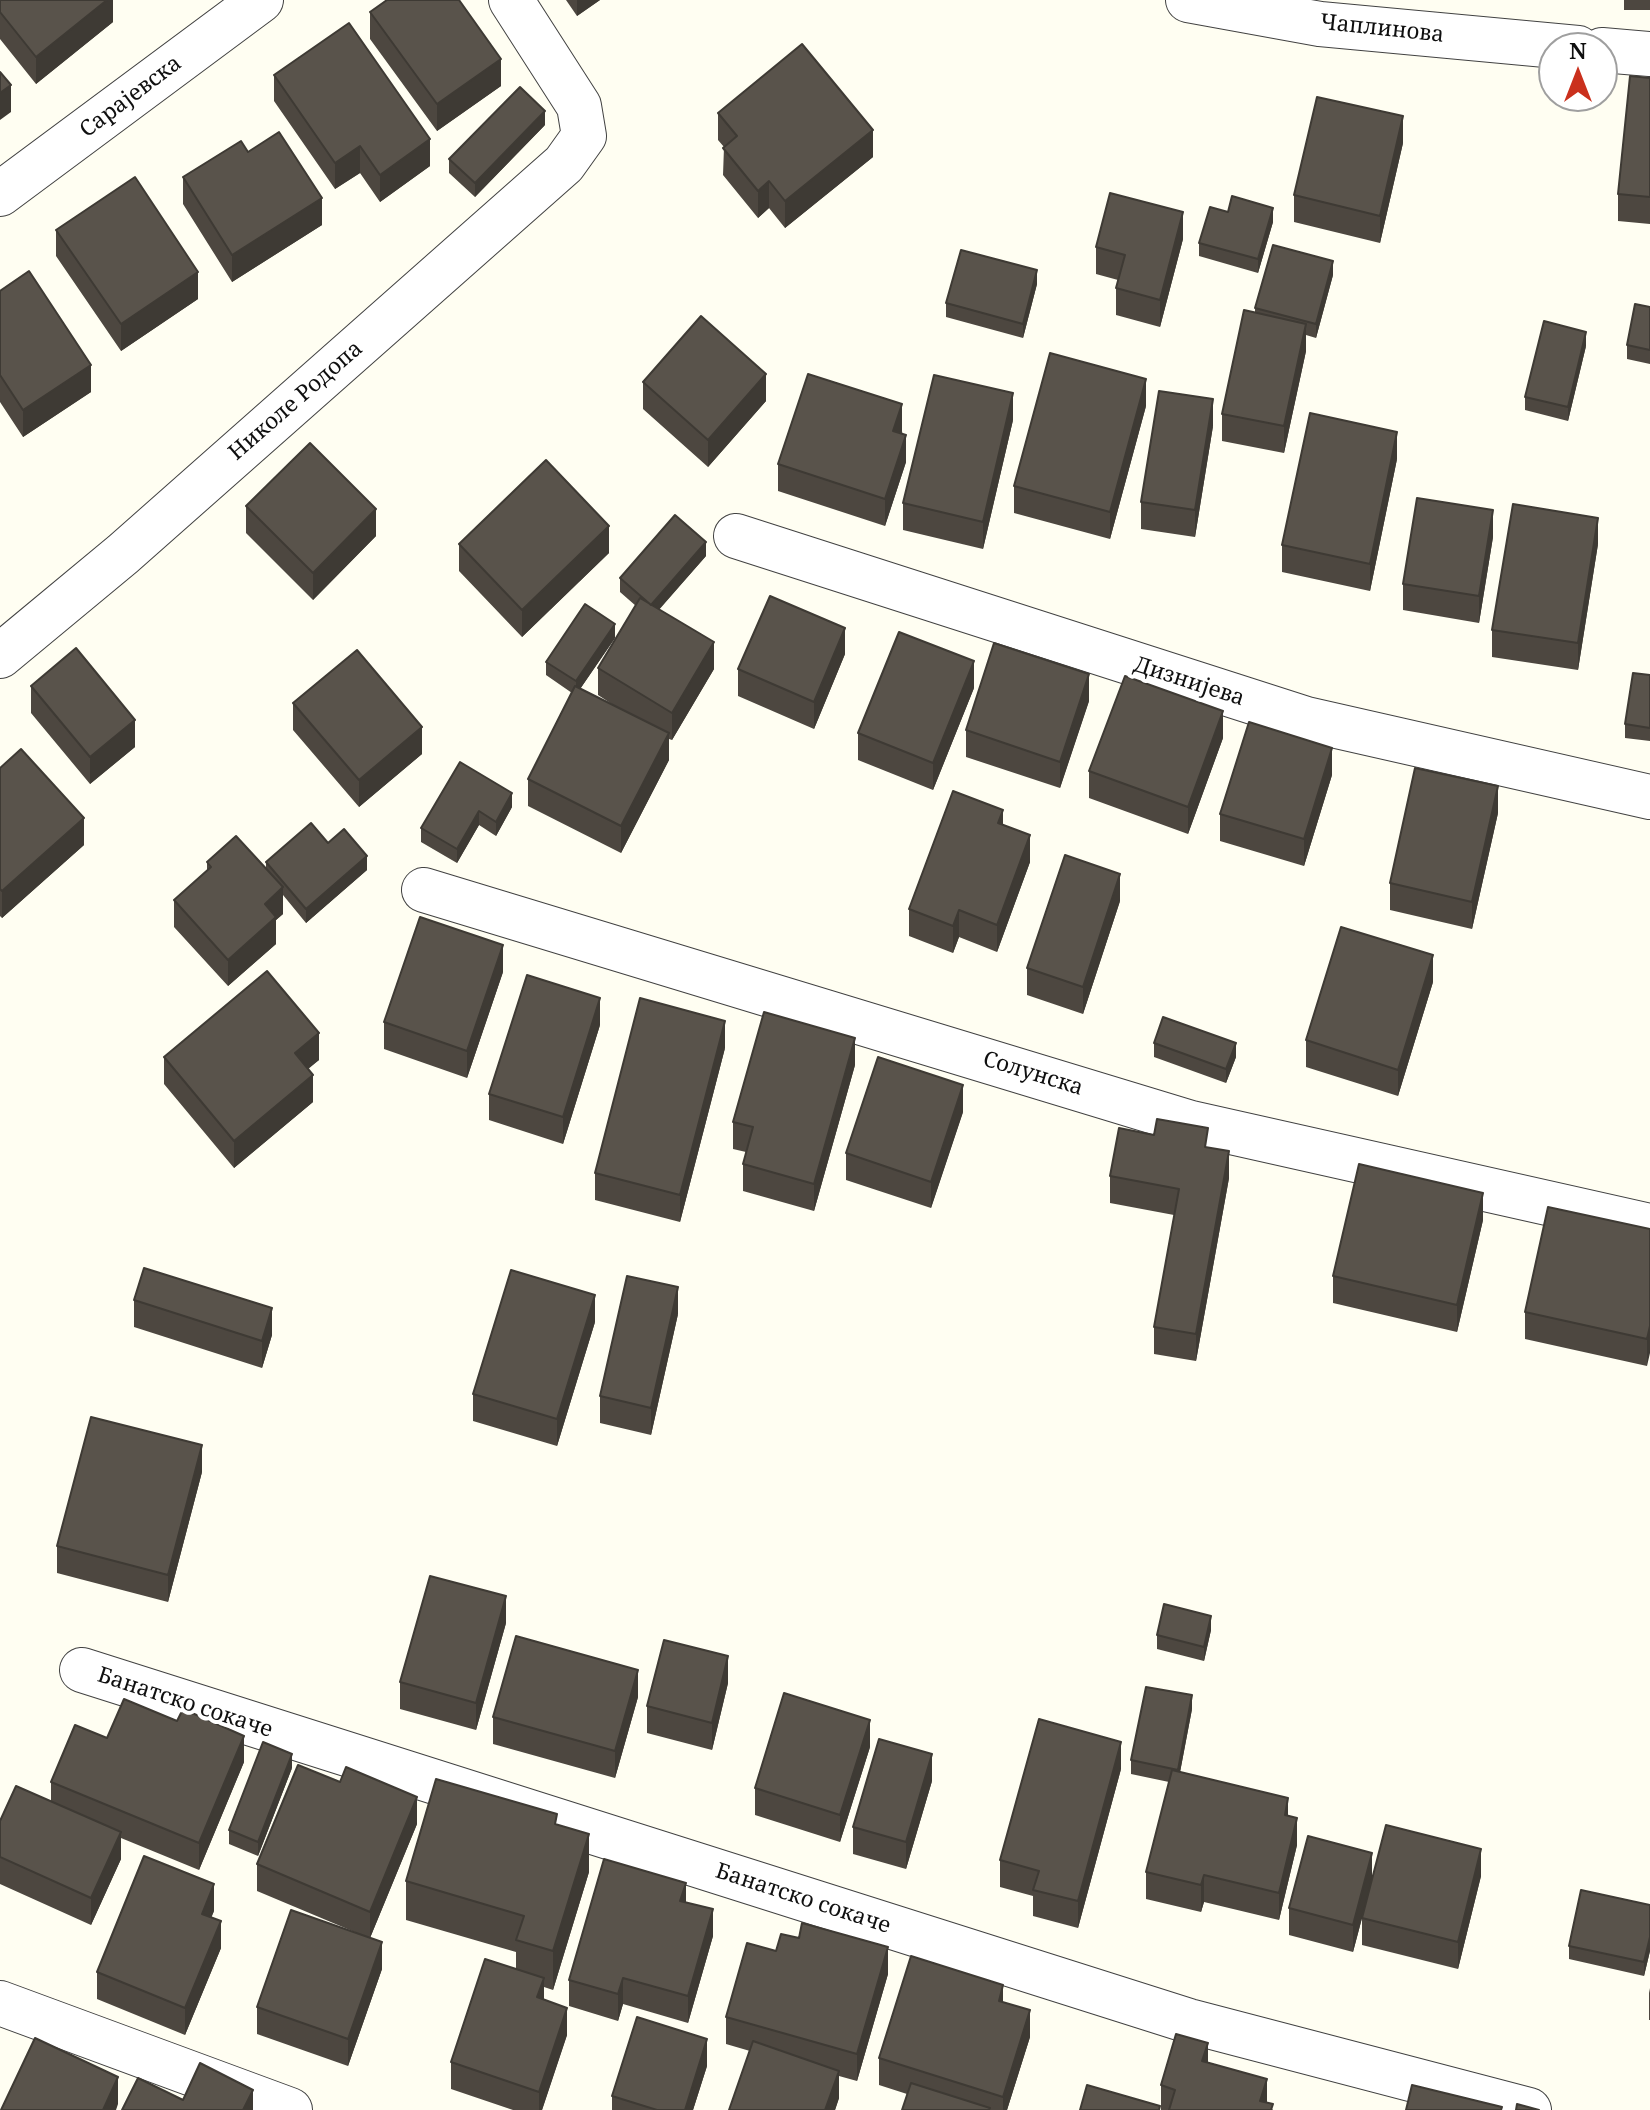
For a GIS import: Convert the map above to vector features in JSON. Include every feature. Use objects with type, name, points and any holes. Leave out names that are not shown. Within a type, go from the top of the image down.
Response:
[{"type":"street","name":"Сарајевска","points":[[0,194],[261,0]]},
{"type":"street","name":"Николе Родопа","points":[[0,656],[123,554],[564,164],[584,136],[579,106],[511,0]]},
{"type":"street","name":"Чаплинова","points":[[1188,0],[1320,24],[1538,44]]},
{"type":"street","points":[[1618,51],[1650,54]]},
{"type":"street","name":"Дизнијева","points":[[736,536],[1306,719],[1650,797]]},
{"type":"street","name":"Солунска","points":[[424,890],[1191,1123],[1650,1226]]},
{"type":"street","name":"Банатско сокаче","points":[[82,1670],[1189,2021],[1529,2110]]},
{"type":"street","points":[[0,2003],[290,2110]]},
{"type":"building","points":[[0,0],[107,0],[36,57],[0,12]]},
{"type":"building","points":[[387,0],[459,0],[501,59],[437,104],[370,12]]},
{"type":"building","points":[[349,23],[430,139],[380,175],[360,146],[335,163],[274,75]]},
{"type":"building","points":[[802,44],[873,130],[785,201],[769,181],[758,191],[723,148],[737,136],[718,113]]},
{"type":"building","points":[[0,72],[11,85],[0,93]]},
{"type":"building","points":[[1630,76],[1650,78],[1650,197],[1618,194]]},
{"type":"building","points":[[520,87],[545,111],[475,183],[449,159]]},
{"type":"building","points":[[1317,97],[1403,116],[1380,216],[1294,195]]},
{"type":"building","points":[[279,132],[322,198],[232,255],[183,177],[241,141],[248,152]]},
{"type":"building","points":[[135,177],[198,272],[121,324],[56,230]]},
{"type":"building","points":[[1110,193],[1183,212],[1160,300],[1116,288],[1125,255],[1096,247]]},
{"type":"building","points":[[1232,196],[1273,208],[1258,259],[1199,243],[1210,207],[1228,212]]},
{"type":"building","points":[[1273,245],[1333,261],[1316,324],[1255,308]]},
{"type":"building","points":[[961,250],[1037,270],[1023,324],[946,303]]},
{"type":"building","points":[[29,271],[91,365],[23,410],[0,375],[0,291]]},
{"type":"building","points":[[1635,304],[1650,307],[1650,350],[1627,345]]},
{"type":"building","points":[[1244,310],[1306,324],[1284,426],[1222,414]]},
{"type":"building","points":[[701,316],[766,374],[708,440],[643,382]]},
{"type":"building","points":[[1544,321],[1586,332],[1568,407],[1525,397]]},
{"type":"building","points":[[1050,353],[1146,379],[1110,512],[1014,486]]},
{"type":"building","points":[[808,374],[902,404],[893,431],[906,435],[885,499],[778,464]]},
{"type":"building","points":[[934,375],[1013,393],[983,522],[903,503]]},
{"type":"building","points":[[1159,391],[1213,399],[1195,510],[1141,502]]},
{"type":"building","points":[[1310,413],[1397,432],[1370,564],[1282,545]]},
{"type":"building","points":[[310,443],[376,509],[313,573],[246,506]]},
{"type":"building","points":[[546,460],[609,526],[522,610],[459,544]]},
{"type":"building","points":[[1417,498],[1493,510],[1479,596],[1403,584]]},
{"type":"building","points":[[1513,504],[1598,518],[1578,643],[1492,630]]},
{"type":"building","points":[[675,515],[706,542],[651,605],[620,578]]},
{"type":"building","points":[[770,596],[845,628],[814,702],[738,669]]},
{"type":"building","points":[[640,598],[714,642],[672,713],[598,668]]},
{"type":"building","points":[[585,604],[615,624],[576,681],[546,662]]},
{"type":"building","points":[[899,632],[974,661],[933,763],[858,733]]},
{"type":"building","points":[[994,643],[1089,674],[1060,762],[966,730]]},
{"type":"building","points":[[76,648],[135,720],[90,757],[31,686]]},
{"type":"building","points":[[357,650],[422,727],[359,780],[293,703]]},
{"type":"building","points":[[1633,673],[1650,675],[1650,728],[1625,724]]},
{"type":"building","points":[[1125,676],[1223,711],[1188,807],[1089,771]]},
{"type":"building","points":[[575,686],[669,733],[621,826],[528,779]]},
{"type":"building","points":[[1249,722],[1332,748],[1304,839],[1220,814]]},
{"type":"building","points":[[21,749],[84,818],[2,891],[0,768]]},
{"type":"building","points":[[460,762],[512,793],[496,822],[479,811],[457,849],[421,828]]},
{"type":"building","points":[[1415,768],[1498,786],[1472,902],[1390,883]]},
{"type":"building","points":[[953,791],[1003,810],[998,823],[1030,835],[997,925],[959,910],[953,926],[909,909]]},
{"type":"building","points":[[311,823],[328,843],[344,829],[367,856],[306,909],[266,862]]},
{"type":"building","points":[[236,836],[283,887],[265,904],[276,917],[228,960],[174,900],[211,867],[207,862]]},
{"type":"building","points":[[1065,855],[1120,874],[1083,987],[1027,968]]},
{"type":"building","points":[[420,917],[503,945],[467,1051],[384,1022]]},
{"type":"building","points":[[1341,927],[1433,955],[1398,1070],[1306,1040]]},
{"type":"building","points":[[267,971],[319,1033],[295,1053],[313,1075],[234,1141],[164,1057]]},
{"type":"building","points":[[527,975],[600,998],[563,1117],[489,1094]]},
{"type":"building","points":[[640,998],[725,1021],[680,1195],[595,1173]]},
{"type":"building","points":[[764,1012],[855,1038],[814,1184],[743,1164],[753,1127],[733,1122]]},
{"type":"building","points":[[1163,1017],[1236,1043],[1226,1069],[1154,1043]]},
{"type":"building","points":[[878,1057],[963,1085],[931,1182],[846,1153]]},
{"type":"building","points":[[1157,1119],[1208,1128],[1205,1147],[1229,1151],[1196,1334],[1154,1327],[1179,1189],[1110,1176],[1119,1128],[1154,1135]]},
{"type":"building","points":[[1359,1164],[1483,1193],[1457,1305],[1333,1276]]},
{"type":"building","points":[[1548,1207],[1650,1229],[1650,1326],[1647,1339],[1525,1312]]},
{"type":"building","points":[[144,1268],[272,1308],[262,1341],[134,1300]]},
{"type":"building","points":[[511,1270],[595,1295],[557,1419],[473,1394]]},
{"type":"building","points":[[627,1276],[678,1287],[651,1408],[600,1396]]},
{"type":"building","points":[[91,1417],[202,1445],[168,1575],[57,1546]]},
{"type":"building","points":[[430,1576],[506,1596],[476,1703],[400,1682]]},
{"type":"building","points":[[1164,1604],[1211,1616],[1204,1647],[1157,1635]]},
{"type":"building","points":[[516,1636],[638,1670],[615,1751],[493,1717]]},
{"type":"building","points":[[664,1640],[728,1656],[712,1723],[647,1706]]},
{"type":"building","points":[[1146,1687],[1192,1695],[1178,1770],[1131,1760]]},
{"type":"building","points":[[784,1693],[870,1720],[840,1815],[755,1788]]},
{"type":"building","points":[[124,1699],[177,1721],[183,1709],[244,1736],[199,1843],[51,1782],[75,1725],[107,1738]]},
{"type":"building","points":[[1039,1719],[1121,1742],[1078,1901],[1033,1890],[1039,1871],[1000,1860]]},
{"type":"building","points":[[879,1739],[932,1754],[906,1842],[853,1827]]},
{"type":"building","points":[[263,1742],[292,1754],[258,1842],[229,1830]]},
{"type":"building","points":[[298,1765],[340,1782],[346,1767],[417,1797],[370,1912],[257,1864]]},
{"type":"building","points":[[1172,1770],[1288,1798],[1285,1815],[1297,1818],[1279,1893],[1204,1875],[1201,1885],[1146,1872]]},
{"type":"building","points":[[436,1779],[557,1814],[555,1824],[589,1834],[553,1951],[516,1940],[524,1916],[406,1881]]},
{"type":"building","points":[[16,1786],[121,1832],[91,1898],[0,1857],[0,1821]]},
{"type":"building","points":[[1386,1825],[1481,1849],[1458,1942],[1362,1918]]},
{"type":"building","points":[[1308,1836],[1372,1853],[1353,1925],[1289,1908]]},
{"type":"building","points":[[144,1856],[214,1884],[202,1914],[221,1921],[185,2008],[97,1972]]},
{"type":"building","points":[[604,1859],[686,1883],[680,1901],[713,1909],[688,1996],[623,1978],[618,1994],[569,1980]]},
{"type":"building","points":[[1581,1890],[1650,1905],[1650,1937],[1644,1962],[1569,1946]]},
{"type":"building","points":[[291,1910],[382,1942],[348,2039],[257,2007]]},
{"type":"building","points":[[802,1923],[888,1947],[857,2054],[726,2017],[747,1943],[776,1951],[781,1934],[799,1938]]},
{"type":"building","points":[[911,1956],[1003,1985],[999,2001],[1030,2010],[1003,2097],[879,2058]]},
{"type":"building","points":[[485,1959],[544,1978],[537,1997],[567,2008],[539,2092],[451,2062]]},
{"type":"building","points":[[637,2017],[707,2039],[685,2110],[657,2110],[612,2096]]},
{"type":"building","points":[[1176,2034],[1208,2043],[1202,2061],[1267,2079],[1260,2101],[1273,2104],[1271,2110],[1169,2110],[1175,2090],[1161,2085]]},
{"type":"building","points":[[35,2038],[118,2077],[103,2110],[1,2110]]},
{"type":"building","points":[[753,2041],[839,2071],[825,2110],[729,2110]]},
{"type":"building","points":[[200,2063],[253,2090],[243,2110],[122,2110],[138,2078],[183,2100]]},
{"type":"building","points":[[911,2083],[990,2108],[902,2110]]},
{"type":"building","points":[[1087,2085],[1160,2106],[1159,2110],[1080,2110]]},
{"type":"building","points":[[1412,2085],[1502,2107],[1501,2110],[1406,2110]]},
{"type":"building","points":[[1517,2104],[1539,2110],[1516,2110]]}]
